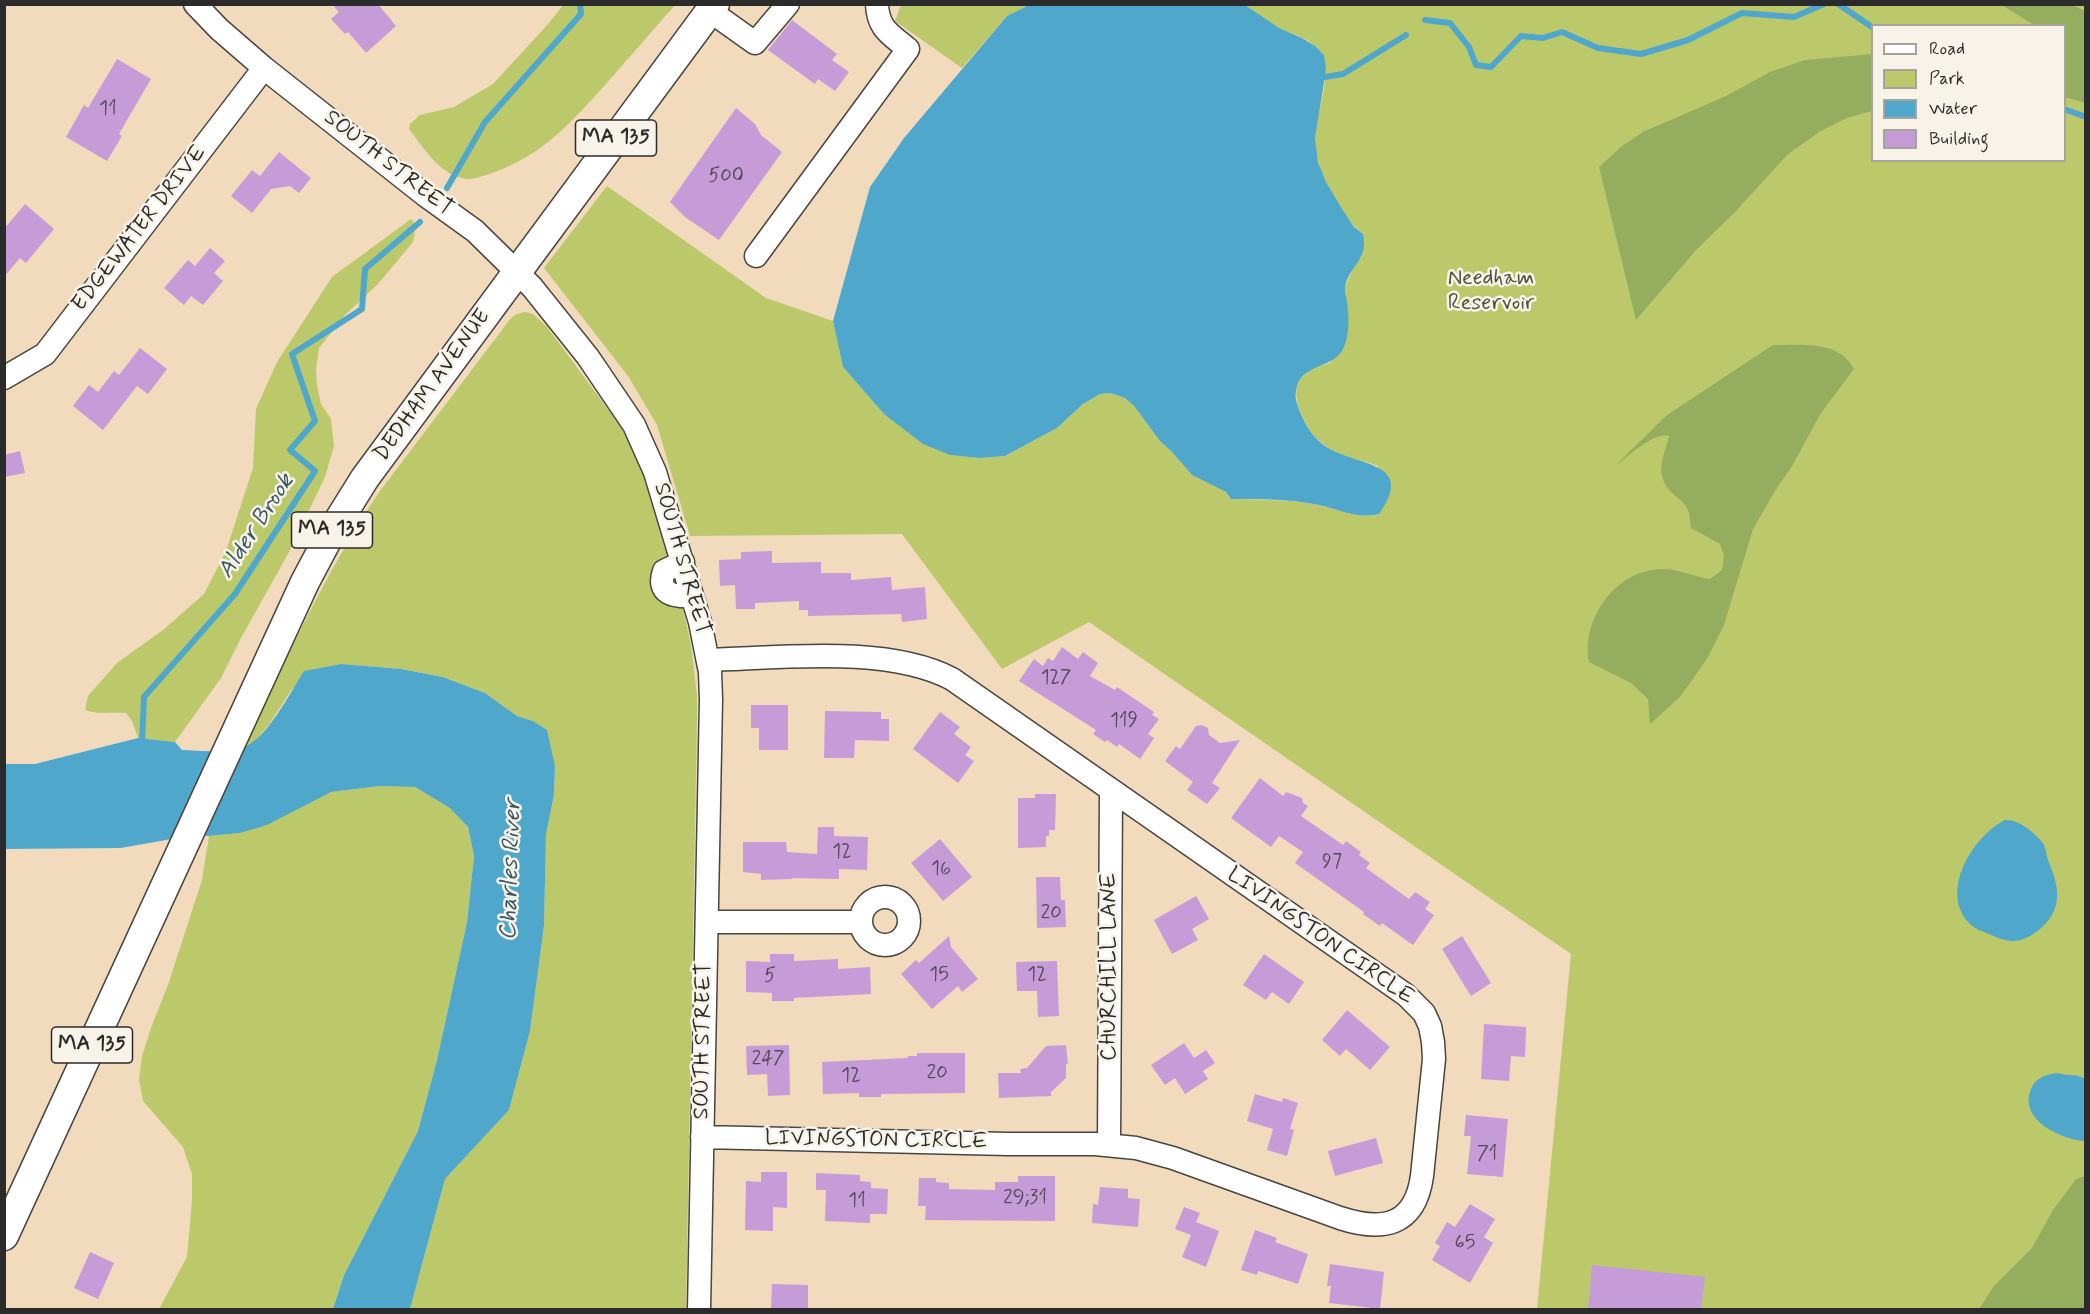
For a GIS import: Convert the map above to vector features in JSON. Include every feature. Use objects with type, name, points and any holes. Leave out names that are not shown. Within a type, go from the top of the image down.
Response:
[{"type":"main road","name":"DEDHAM AVENUE","points":[[4,1236],[304,582],[342,513],[365,478],[713,8]]},
{"type":"street","name":"SOUTH STREET","points":[[195,4],[219,29],[264,68],[424,195],[475,231],[518,272],[574,338],[634,425],[655,472],[683,562],[708,660],[711,699],[699,1310]]},
{"type":"street","points":[[713,8],[755,44],[788,4]]},
{"type":"street","points":[[756,256],[908,49],[882,27],[877,15],[877,4]]},
{"type":"street","name":"EDGEWATER DRIVE","points":[[4,378],[45,354],[264,68]]},
{"type":"street","name":"LIVINGSTON CIRCLE","points":[[702,1137],[1109,1145],[1136,1148],[1160,1154],[1352,1222],[1368,1225],[1384,1224],[1405,1214],[1415,1202],[1418,1194],[1422,1176],[1434,1059],[1432,1034],[1427,1019],[1419,1006],[1406,995],[952,679],[923,667],[887,660],[852,657],[708,660]]},
{"type":"street","name":"CHURCHILL LANE","points":[[1109,1145],[1111,790]]},
{"type":"street","points":[[707,922],[860,922]]},
{"type":"green space","points":[[563,5],[675,5],[581,111],[542,147],[510,166],[477,178],[461,178],[438,165],[409,129],[410,124],[420,115],[454,107],[493,84]]},
{"type":"green space","points":[[901,5],[1029,5],[1007,16],[962,68],[895,21]]},
{"type":"green space","name":"Needham Reservoir","points":[[1245,5],[2085,5],[2085,1309],[1537,1309],[1571,954],[1089,622],[1002,669],[902,534],[690,536],[657,425],[628,376],[544,268],[607,186],[766,298],[833,321],[843,367],[884,414],[950,455],[979,458],[1005,456],[1057,428],[1083,404],[1100,394],[1110,393],[1125,398],[1134,406],[1160,441],[1192,475],[1226,492],[1231,499],[1297,502],[1319,505],[1356,515],[1379,514],[1378,466],[1340,454],[1319,441],[1304,419],[1296,394],[1297,386],[1305,374],[1330,363],[1348,322],[1345,287],[1352,270],[1362,256],[1363,234],[1345,216],[1337,204],[1323,177],[1319,163],[1315,137],[1325,74],[1319,53],[1313,44],[1304,38],[1275,26]]},
{"type":"green space","points":[[2002,5],[2072,5],[2085,11],[2085,103],[2066,97],[2066,24],[2032,24]]},
{"type":"green space","points":[[1871,54],[1871,111],[1847,118],[1819,132],[1787,155],[1735,212],[1697,249],[1636,320],[1599,167],[1622,146],[1643,132],[1726,96],[1770,72],[1805,60]]},
{"type":"green space","points":[[411,219],[416,225],[413,242],[378,284],[345,315],[319,348],[316,370],[317,385],[321,404],[331,419],[334,446],[325,477],[288,554],[221,678],[175,742],[138,738],[132,721],[126,713],[100,713],[85,710],[88,696],[117,663],[163,630],[204,594],[226,551],[253,468],[256,409],[277,362],[332,277]]},
{"type":"green space","points":[[525,312],[533,314],[547,327],[624,433],[661,510],[691,645],[697,695],[697,723],[686,1309],[410,1309],[445,1179],[509,1110],[530,1031],[544,926],[546,834],[554,795],[555,766],[533,721],[517,716],[485,693],[443,677],[401,669],[342,664],[292,689],[270,723],[256,740],[245,747],[324,584],[360,521],[380,491],[511,318]]},
{"type":"green space","points":[[1773,345],[1819,346],[1839,353],[1854,369],[1821,413],[1753,529],[1724,625],[1707,659],[1680,697],[1650,724],[1648,699],[1631,683],[1589,662],[1588,645],[1597,613],[1606,598],[1632,577],[1647,571],[1664,569],[1710,579],[1722,570],[1724,555],[1720,544],[1691,528],[1687,507],[1665,483],[1661,469],[1669,436],[1648,441],[1615,466],[1667,415]]},
{"type":"green space","points":[[380,786],[415,787],[451,808],[468,827],[474,856],[467,922],[437,1060],[418,1131],[344,1275],[333,1309],[159,1309],[187,1257],[192,1174],[183,1147],[143,1101],[139,1079],[142,1056],[202,880],[209,836],[240,833],[331,792]]},
{"type":"green space","points":[[2085,1176],[2085,1309],[1979,1309],[1994,1286],[2032,1248],[2053,1210],[2076,1179]]},
{"type":"water","points":[[1029,5],[1245,5],[1279,28],[1315,46],[1324,55],[1326,70],[1315,138],[1318,162],[1326,182],[1342,209],[1354,227],[1363,234],[1364,243],[1361,257],[1350,274],[1345,288],[1348,333],[1345,345],[1337,357],[1311,370],[1300,379],[1296,398],[1305,422],[1319,441],[1332,450],[1381,469],[1388,476],[1391,485],[1389,498],[1379,514],[1356,515],[1319,505],[1297,502],[1231,499],[1226,492],[1192,475],[1160,441],[1134,406],[1125,398],[1110,393],[1100,394],[1083,404],[1057,428],[1005,456],[979,458],[950,455],[923,444],[884,414],[843,367],[833,321],[870,187],[904,138],[1007,16]]},
{"type":"water","name":"Charles River","points":[[342,664],[401,669],[443,677],[485,693],[517,716],[533,721],[547,730],[555,766],[554,795],[546,834],[544,926],[530,1031],[509,1110],[445,1179],[410,1309],[333,1309],[344,1275],[418,1131],[437,1060],[467,922],[474,856],[468,827],[450,808],[415,787],[380,786],[331,792],[267,825],[240,833],[194,835],[121,848],[5,849],[5,764],[35,764],[138,738],[175,742],[182,750],[221,751],[243,747],[252,743],[269,726],[304,671]]},
{"type":"water","points":[[2005,820],[2026,827],[2043,843],[2057,890],[2055,908],[2045,924],[2030,936],[2012,941],[2001,939],[1973,927],[1961,910],[1957,896],[1964,866],[1972,851],[1982,838]]},
{"type":"water","points":[[2059,1073],[2085,1079],[2084,1141],[2053,1132],[2044,1126],[2030,1110],[2029,1100],[2033,1085],[2042,1077]]},
{"type":"building","points":[[332,4],[378,4],[396,26],[366,53],[348,32],[345,34],[331,19],[339,12]]},
{"type":"building","points":[[792,20],[837,54],[832,60],[849,72],[835,91],[818,79],[815,84],[768,50]]},
{"type":"building","points":[[117,59],[151,79],[119,134],[122,136],[107,161],[66,137],[84,105],[88,108]]},
{"type":"building","points":[[736,108],[755,124],[761,135],[782,152],[719,240],[685,217],[670,202]]},
{"type":"building","points":[[279,152],[311,178],[299,193],[290,186],[271,189],[252,213],[231,196],[252,170],[260,176]]},
{"type":"building","points":[[25,204],[54,229],[26,263],[20,258],[4,277],[4,229]]},
{"type":"building","points":[[210,248],[225,261],[214,273],[223,281],[203,305],[191,296],[184,305],[164,288],[188,260],[195,266]]},
{"type":"building","points":[[140,348],[167,369],[148,394],[137,386],[103,430],[73,406],[89,385],[98,392],[114,371],[119,375]]},
{"type":"building","points":[[20,451],[25,473],[4,477],[4,455]]},
{"type":"building","points":[[772,551],[772,563],[821,562],[821,573],[851,573],[851,580],[891,577],[892,590],[925,587],[927,619],[902,622],[901,614],[808,616],[808,610],[799,610],[799,601],[755,603],[755,609],[736,609],[735,585],[720,586],[719,560],[741,559],[741,552]]},
{"type":"building","points":[[1062,647],[1078,659],[1083,652],[1098,663],[1090,676],[1115,690],[1117,687],[1154,712],[1152,715],[1159,719],[1148,734],[1154,738],[1140,759],[1119,744],[1117,747],[1107,740],[1105,742],[1093,734],[1096,730],[1019,681],[1034,659],[1043,666],[1048,658],[1053,661]]},
{"type":"building","points":[[751,705],[788,705],[788,750],[759,750],[759,728],[751,728]]},
{"type":"building","points":[[825,711],[881,712],[881,719],[889,719],[889,741],[855,740],[854,758],[824,758]]},
{"type":"building","points":[[940,712],[960,727],[954,734],[971,747],[965,755],[974,761],[958,783],[913,749]]},
{"type":"building","points":[[1202,725],[1208,728],[1209,735],[1220,743],[1240,740],[1212,783],[1220,788],[1207,804],[1187,790],[1193,782],[1165,761],[1176,746],[1180,749],[1196,726]]},
{"type":"building","points":[[1260,778],[1283,796],[1286,792],[1302,798],[1303,803],[1308,806],[1301,816],[1343,845],[1346,841],[1361,852],[1359,855],[1370,863],[1366,868],[1409,899],[1415,892],[1430,902],[1425,909],[1434,915],[1413,945],[1382,923],[1380,926],[1295,863],[1303,852],[1279,836],[1271,847],[1231,818]]},
{"type":"building","points":[[1035,794],[1056,794],[1055,830],[1049,830],[1049,836],[1046,836],[1046,847],[1018,848],[1018,798],[1035,798]]},
{"type":"building","points":[[818,827],[834,827],[834,836],[868,837],[867,870],[839,869],[839,879],[761,880],[761,874],[743,872],[743,842],[786,842],[787,852],[817,854]]},
{"type":"building","points":[[940,839],[972,877],[943,901],[911,863]]},
{"type":"building","points":[[1036,877],[1060,877],[1061,900],[1065,900],[1066,927],[1037,928]]},
{"type":"building","points":[[1196,896],[1209,919],[1192,929],[1198,940],[1172,954],[1154,920]]},
{"type":"building","points":[[949,936],[951,947],[978,979],[962,992],[958,986],[932,1009],[901,974],[916,960],[919,963]]},
{"type":"building","points":[[1462,936],[1491,983],[1471,996],[1442,949]]},
{"type":"building","points":[[770,954],[794,954],[794,961],[838,959],[838,969],[870,967],[871,994],[772,1001],[772,993],[746,992],[746,961],[770,962]]},
{"type":"building","points":[[1264,954],[1304,982],[1289,1004],[1272,992],[1266,1000],[1243,985]]},
{"type":"building","points":[[1057,961],[1059,1016],[1038,1017],[1037,991],[1017,991],[1016,962]]},
{"type":"building","points":[[1347,1010],[1390,1047],[1370,1070],[1346,1049],[1340,1056],[1322,1040]]},
{"type":"building","points":[[1484,1024],[1526,1027],[1525,1057],[1511,1056],[1509,1081],[1481,1079]]},
{"type":"building","points":[[1184,1043],[1194,1058],[1206,1050],[1215,1063],[1203,1071],[1208,1079],[1185,1094],[1175,1078],[1165,1085],[1151,1065]]},
{"type":"building","points":[[789,1045],[790,1095],[768,1096],[767,1074],[747,1075],[746,1046]]},
{"type":"building","points":[[1066,1045],[1068,1064],[1066,1064],[1066,1078],[1051,1092],[1051,1096],[999,1098],[998,1073],[1021,1073],[1020,1069],[1027,1068],[1046,1046]]},
{"type":"building","points":[[917,1053],[965,1053],[965,1093],[881,1094],[881,1097],[859,1097],[859,1093],[823,1094],[822,1062],[908,1058],[908,1056],[917,1056]]},
{"type":"building","points":[[1255,1094],[1282,1102],[1283,1098],[1298,1103],[1290,1129],[1294,1130],[1287,1156],[1267,1150],[1273,1129],[1247,1121]]},
{"type":"building","points":[[1466,1115],[1508,1119],[1503,1177],[1467,1174],[1471,1136],[1464,1136]]},
{"type":"building","points":[[1376,1138],[1383,1163],[1335,1176],[1328,1151]]},
{"type":"building","points":[[761,1172],[787,1172],[787,1208],[773,1207],[773,1231],[745,1230],[746,1181],[761,1182]]},
{"type":"building","points":[[816,1173],[860,1175],[860,1181],[871,1182],[871,1188],[888,1189],[887,1214],[870,1214],[870,1223],[825,1221],[826,1190],[816,1190]]},
{"type":"building","points":[[1018,1176],[1055,1176],[1055,1221],[925,1220],[926,1206],[918,1206],[919,1178],[936,1178],[936,1182],[949,1183],[949,1189],[995,1190],[995,1182],[1018,1182]]},
{"type":"building","points":[[1100,1187],[1128,1189],[1128,1198],[1140,1199],[1138,1227],[1092,1223],[1093,1204],[1098,1205]]},
{"type":"building","points":[[1470,1204],[1495,1219],[1484,1237],[1493,1243],[1470,1283],[1432,1260],[1440,1246],[1435,1243],[1447,1222],[1455,1227]]},
{"type":"building","points":[[1184,1207],[1200,1213],[1196,1222],[1219,1231],[1206,1267],[1182,1257],[1191,1235],[1175,1229]]},
{"type":"building","points":[[1255,1230],[1277,1238],[1275,1242],[1308,1254],[1298,1284],[1258,1271],[1257,1275],[1241,1270]]},
{"type":"building","points":[[90,1252],[114,1263],[98,1299],[74,1288]]},
{"type":"building","points":[[1330,1264],[1384,1272],[1380,1309],[1329,1303],[1331,1286],[1327,1286]]},
{"type":"building","points":[[1592,1265],[1705,1277],[1701,1310],[1588,1310]]},
{"type":"building","points":[[772,1284],[808,1285],[808,1310],[771,1310]]},
{"type":"waterway","name":"Alder Brook","points":[[447,188],[485,122],[581,14],[580,4]]},
{"type":"waterway","points":[[1425,20],[1450,23],[1469,47],[1476,65],[1491,67],[1521,36],[1543,38],[1562,32],[1598,48],[1641,54],[1688,40],[1742,13],[1794,17],[1824,4]]},
{"type":"waterway","points":[[1838,4],[1871,26]]},
{"type":"waterway","points":[[1319,78],[1343,74],[1406,35]]},
{"type":"waterway","points":[[2066,110],[2086,117]]},
{"type":"waterway","name":"Alder Brook","points":[[142,745],[144,697],[235,594],[315,471],[290,450],[315,421],[292,354],[362,309],[365,269],[420,222]]}]
